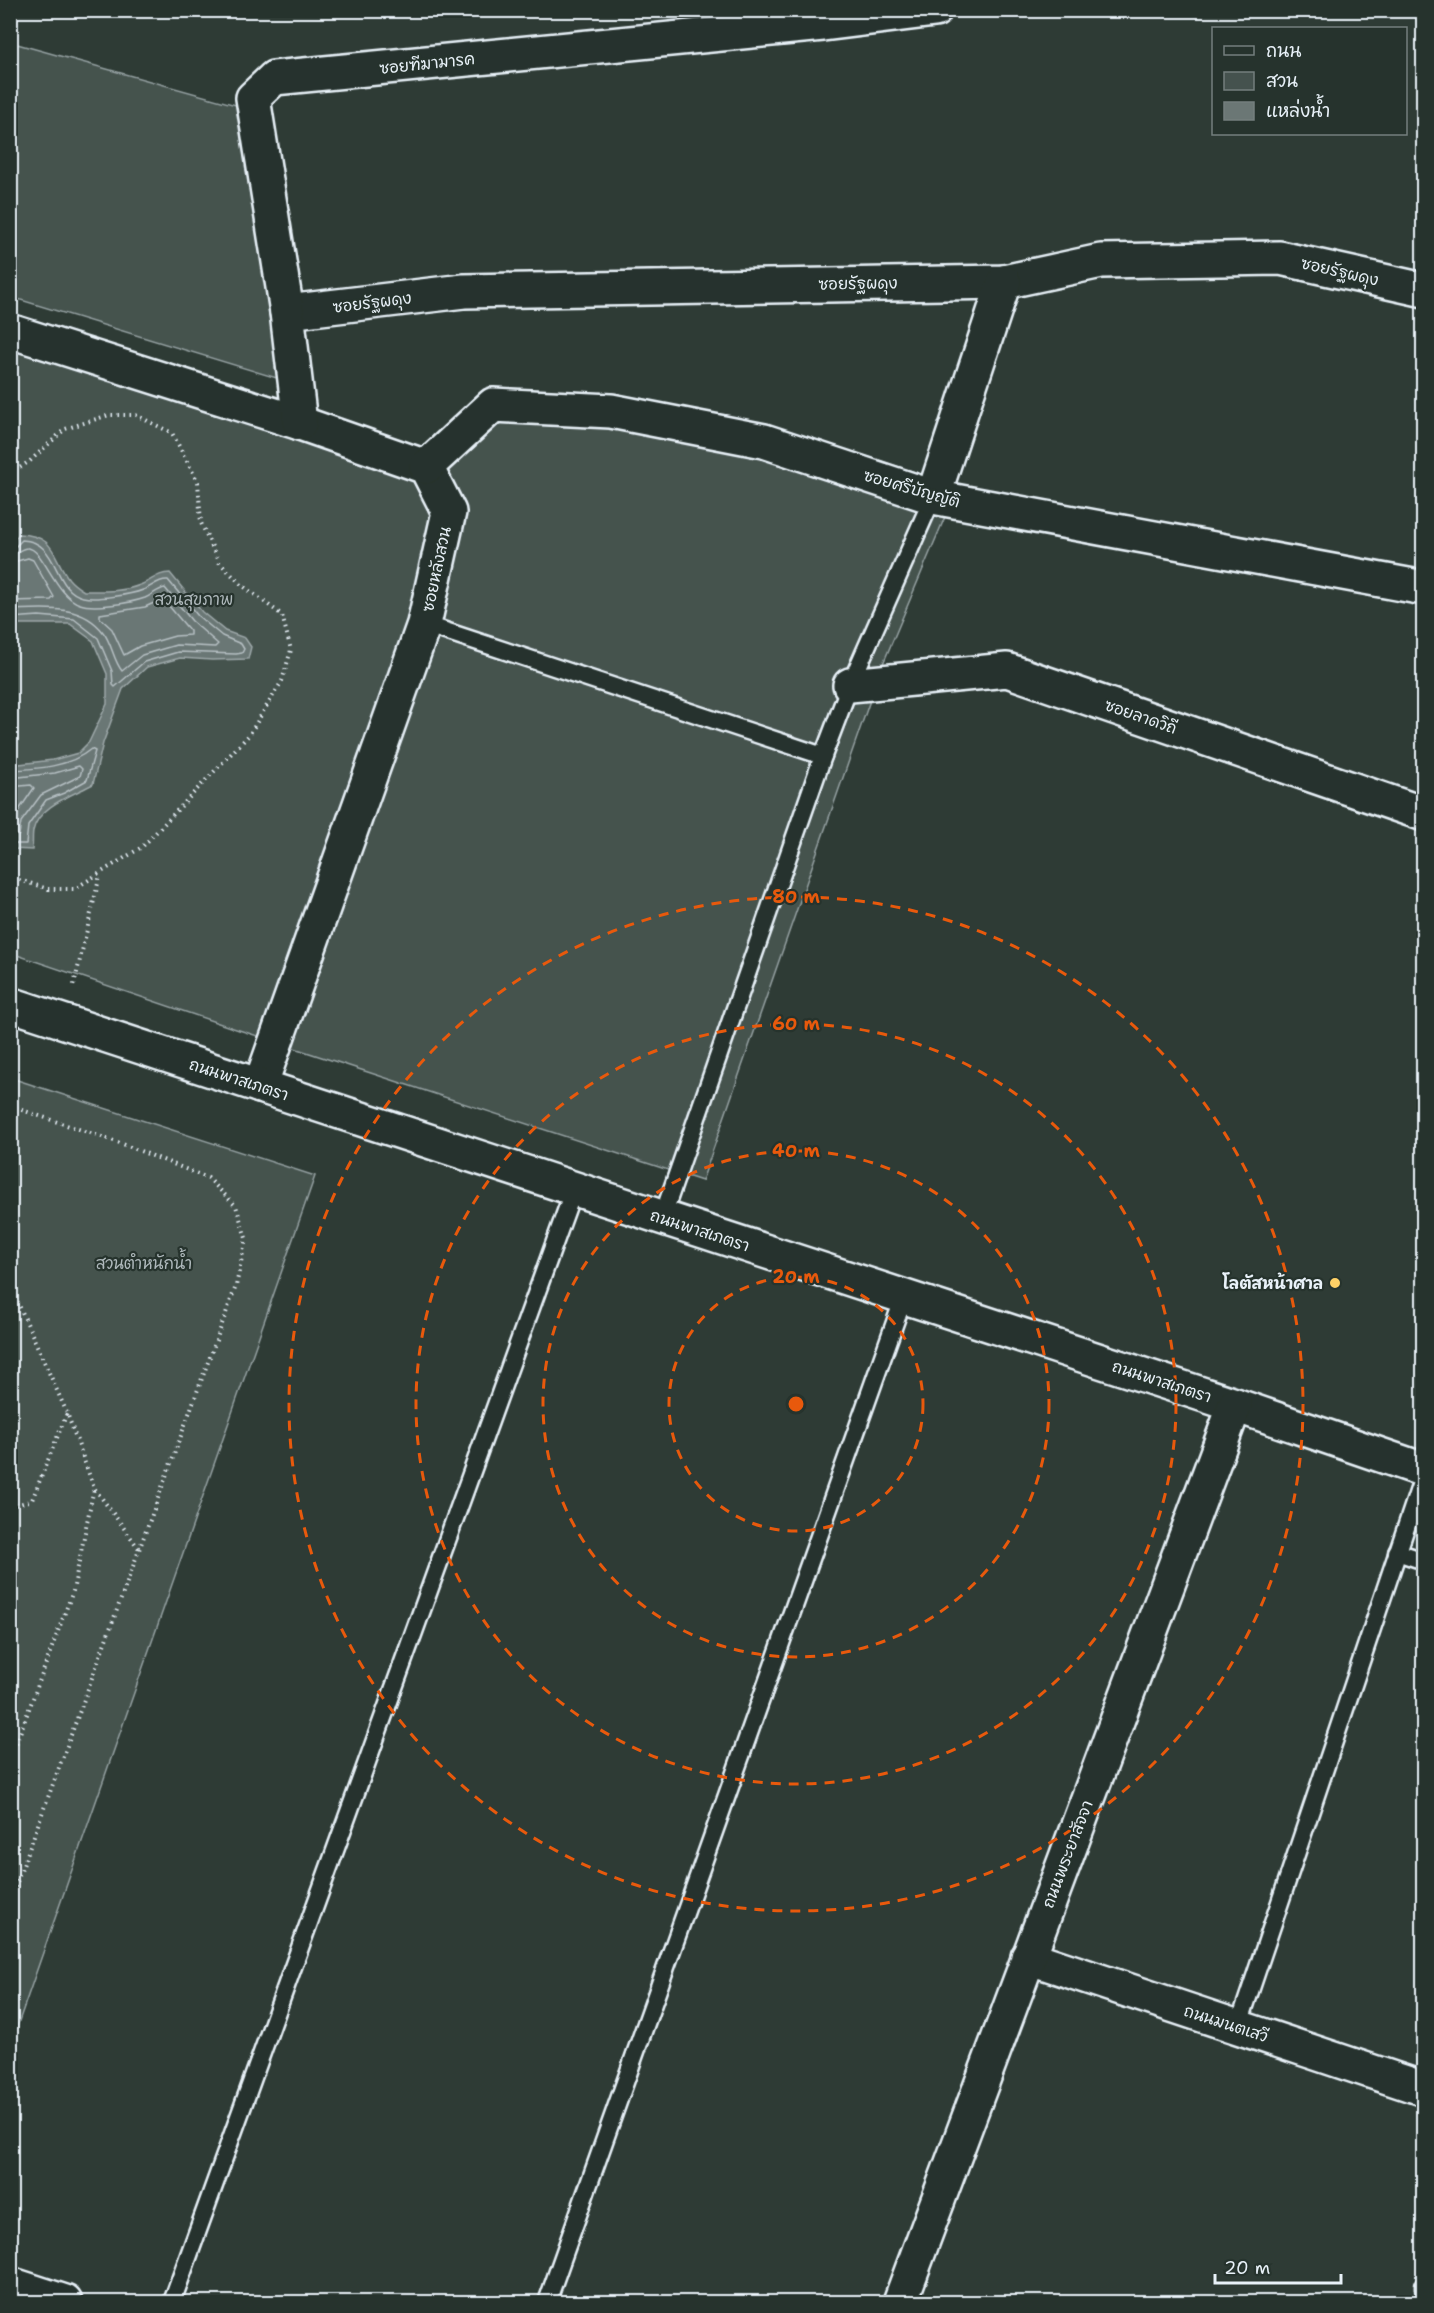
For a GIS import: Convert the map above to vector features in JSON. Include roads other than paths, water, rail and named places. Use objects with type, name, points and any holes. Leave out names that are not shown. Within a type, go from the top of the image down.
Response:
[{"type":"street","name":"ซอยฑีฆามารค","points":[[300,423],[287,312],[253,98],[274,78],[823,24],[935,10]]},
{"type":"street","name":"ซอยรัฐผดุง","points":[[287,312],[464,291],[1004,282],[1101,261],[1280,258],[1424,290]]},
{"type":"street","points":[[933,497],[1004,282]]},
{"type":"street","points":[[10,331],[300,423],[426,467]]},
{"type":"street","name":"ซอยศรีบัญญัติ","points":[[426,467],[493,405],[611,411],[764,441],[933,497],[1424,588]]},
{"type":"street","name":"ซอยหลังสวน","points":[[260,1086],[424,624],[449,512],[426,467]]},
{"type":"street","name":"ซอยลาดวิถี","points":[[850,685],[1006,670],[1424,814]]},
{"type":"street","name":"ถนนพาสเภตรา","points":[[10,1004],[1235,1405],[1424,1472]]},
{"type":"street","name":"ถนนพระยาสัจจา","points":[[900,2302],[1235,1405]]},
{"type":"street","name":"ถนนมนตเสวี","points":[[1029,1957],[1424,2089]]},
{"type":"street","points":[[10,2284],[65,2302]]},
{"type":"lane","points":[[662,1218],[823,756],[850,685],[933,497]]},
{"type":"lane","points":[[424,624],[823,756]]},
{"type":"lane","points":[[172,2302],[574,1189]]},
{"type":"lane","points":[[547,2302],[904,1297]]},
{"type":"lane","points":[[1238,2027],[1424,1472]]},
{"type":"lane","points":[[1397,1552],[1424,1561]]},
{"type":"water","points":[[19,534],[40,538],[47,543],[69,579],[84,591],[127,589],[162,574],[170,573],[202,612],[225,631],[245,638],[251,647],[248,659],[180,658],[147,667],[123,689],[103,743],[93,784],[57,802],[42,815],[33,831],[32,850],[11,849],[11,765],[53,760],[78,753],[89,742],[107,704],[107,674],[93,641],[70,624],[11,624],[11,543]]},
{"type":"place","name":"โลตัสหน้าศาล","points":[[1335,1283]]},
{"type":"park label","name":"สวนสุขภาพ","points":[[194,599]]},
{"type":"park label","name":"สวนตำหนักน้ำ","points":[[144,1263]]}]
